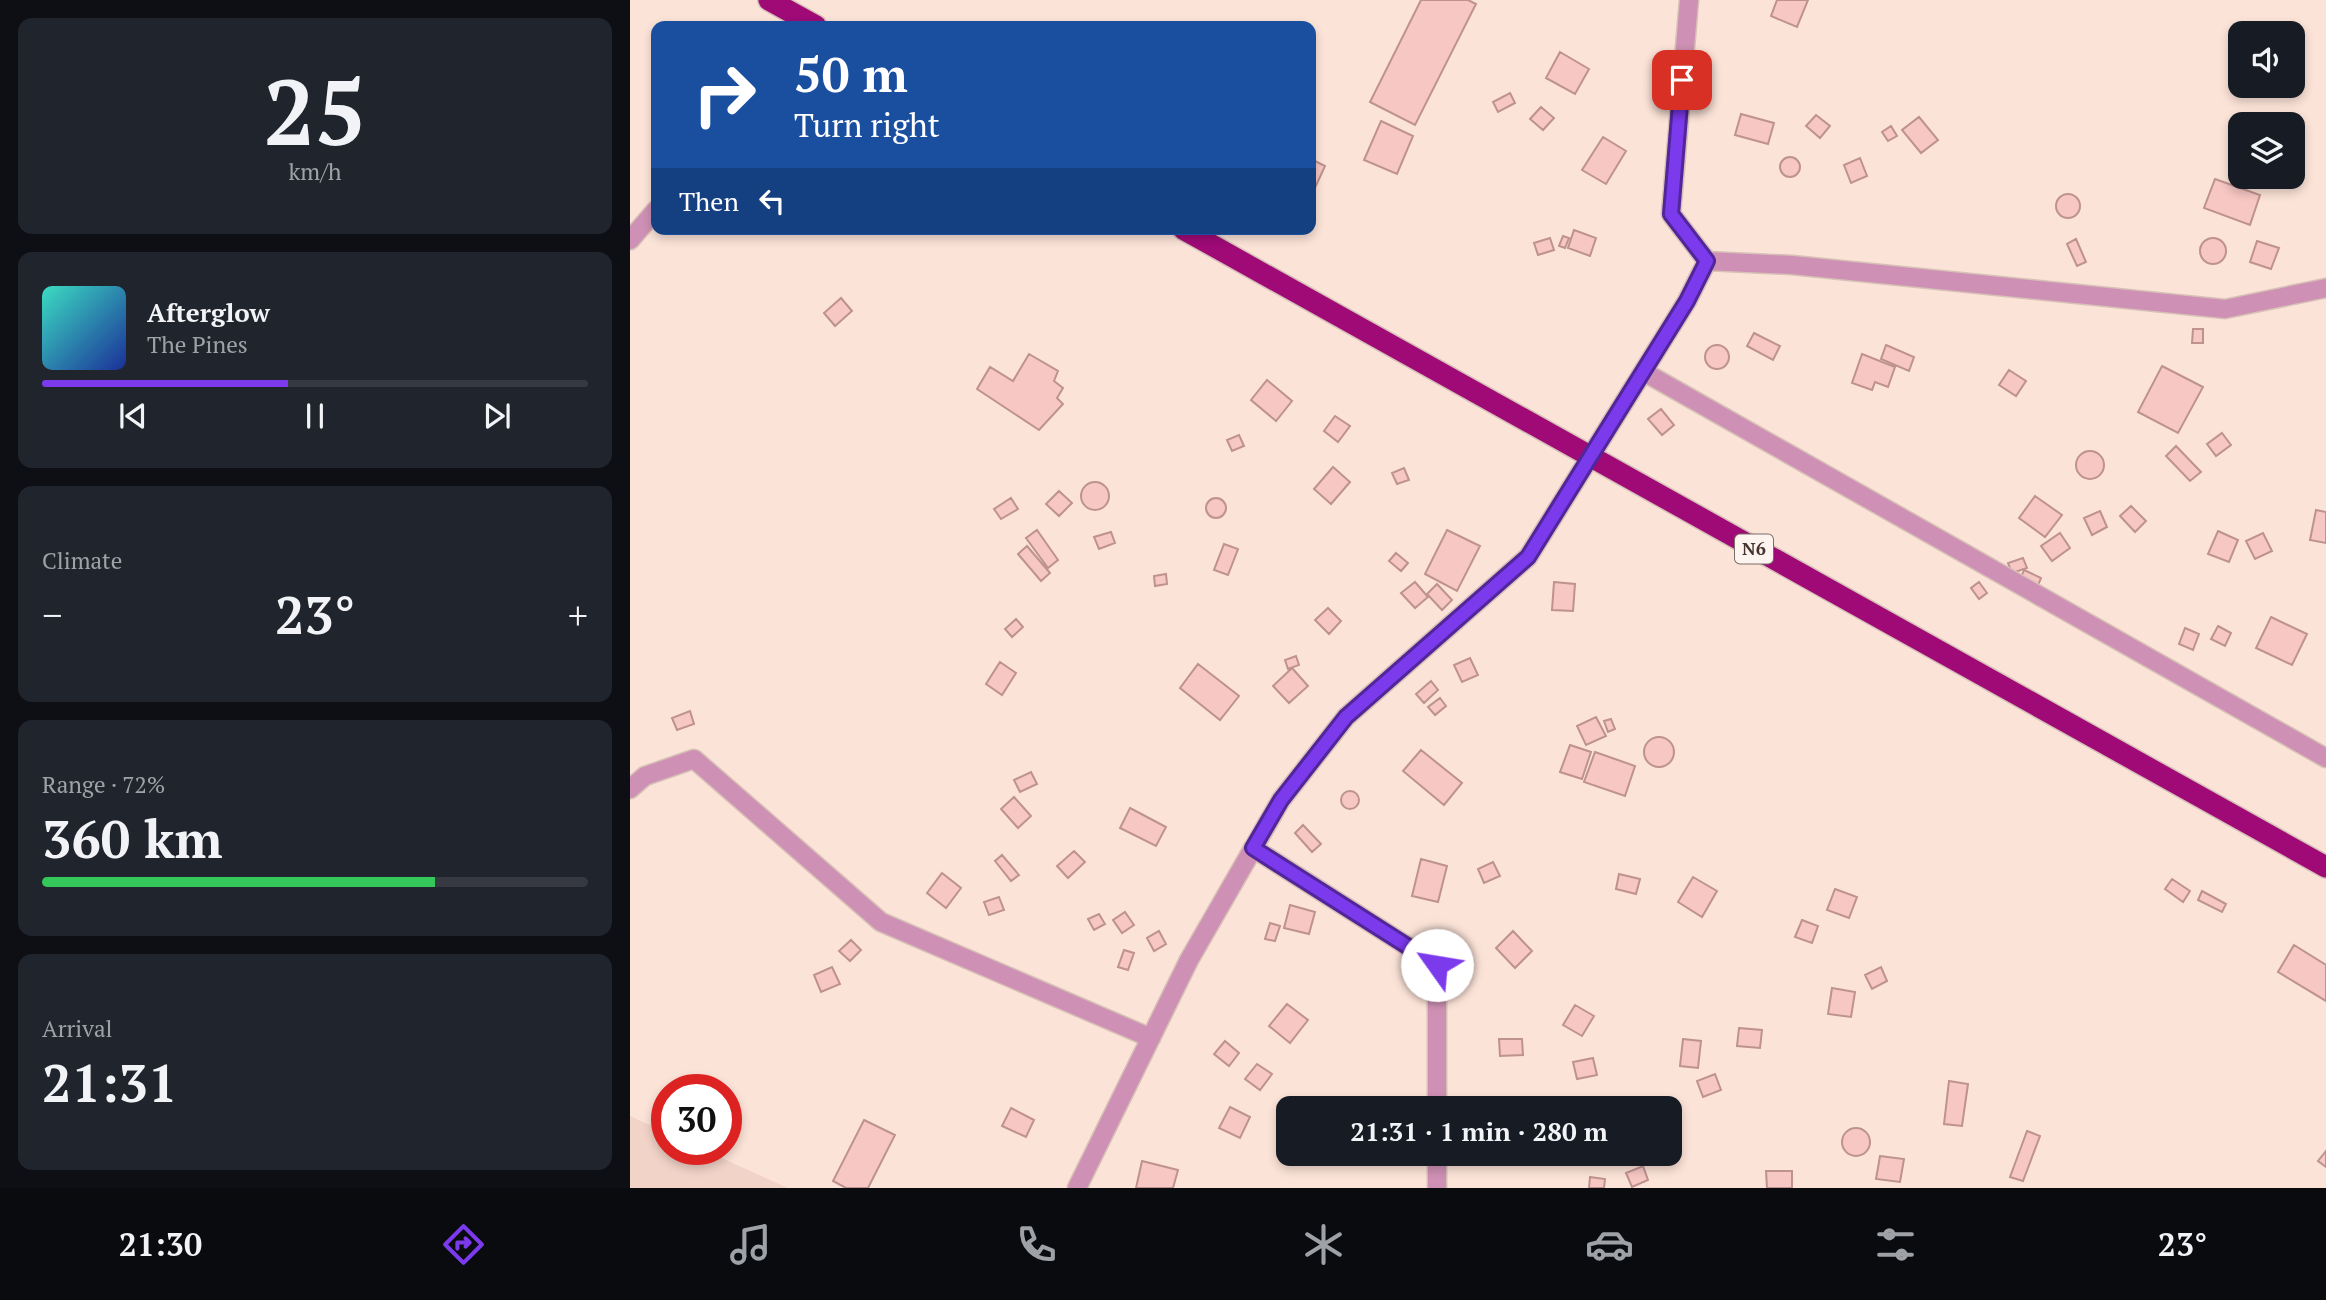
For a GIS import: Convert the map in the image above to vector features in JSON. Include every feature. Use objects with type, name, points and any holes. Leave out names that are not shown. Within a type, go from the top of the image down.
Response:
[{"type":"highway","points":[[769,0],[807,21]]},
{"type":"highway","name":"N6","points":[[1194,235],[2326,867]]},
{"type":"street","points":[[1689,0],[1671,214],[1707,261],[1793,265],[2225,309],[2326,288]]},
{"type":"street","points":[[630,240],[651,216]]},
{"type":"street","points":[[1077,1188],[1189,960],[1281,800],[1346,717],[1528,557],[1687,301],[1707,261]]},
{"type":"street","points":[[1644,372],[2326,758]]},
{"type":"street","points":[[630,789],[645,776],[694,759],[881,922],[1151,1038]]},
{"type":"street","points":[[1253,848],[1437,965],[1437,1096]]},
{"type":"street","points":[[1437,1166],[1437,1188]]},
{"type":"shaded area","points":[[630,1116],[651,1126],[651,1165],[737,1165],[788,1188],[630,1188]]},
{"type":"building","points":[[1421,0],[1468,0],[1476,4],[1415,125],[1370,102]]},
{"type":"building","points":[[1777,0],[1808,0],[1797,27],[1771,16]]},
{"type":"building","points":[[1560,52],[1589,69],[1575,94],[1546,78]]},
{"type":"building","points":[[1510,93],[1515,103],[1498,112],[1493,102]]},
{"type":"building","points":[[1541,107],[1554,118],[1543,130],[1530,119]]},
{"type":"building","points":[[1741,114],[1774,123],[1768,144],[1735,135]]},
{"type":"building","points":[[1816,115],[1830,126],[1820,138],[1806,126]]},
{"type":"building","points":[[1919,117],[1938,140],[1921,153],[1902,130]]},
{"type":"building","points":[[1381,121],[1413,136],[1397,174],[1364,160]]},
{"type":"building","points":[[1891,126],[1897,136],[1888,141],[1882,132]]},
{"type":"building","points":[[1603,137],[1626,151],[1606,184],[1582,170]]},
{"type":"building","points":[[1790,157],[1797,160],[1800,167],[1797,174],[1790,177],[1783,174],[1780,167],[1783,160]]},
{"type":"building","points":[[1860,158],[1867,176],[1851,183],[1844,165]]},
{"type":"building","points":[[1316,162],[1325,166],[1316,186]]},
{"type":"building","points":[[2215,179],[2228,184],[2228,189],[2243,189],[2260,195],[2250,225],[2204,208]]},
{"type":"building","points":[[2068,194],[2079,201],[2080,206],[2073,217],[2068,218],[2057,211],[2056,206],[2063,195]]},
{"type":"building","points":[[1574,230],[1596,238],[1590,256],[1568,248]]},
{"type":"building","points":[[1563,236],[1569,238],[1565,248],[1559,246]]},
{"type":"building","points":[[1550,238],[1554,250],[1538,255],[1534,243]]},
{"type":"building","points":[[2213,238],[2222,242],[2226,251],[2222,260],[2213,264],[2204,260],[2200,251],[2204,242]]},
{"type":"building","points":[[2076,239],[2086,262],[2077,266],[2067,244]]},
{"type":"building","points":[[2257,241],[2279,248],[2271,269],[2250,262]]},
{"type":"building","points":[[841,298],[852,311],[835,326],[824,313]]},
{"type":"building","points":[[2193,329],[2203,329],[2203,343],[2192,343]]},
{"type":"building","points":[[1754,333],[1780,346],[1773,360],[1747,346]]},
{"type":"building","points":[[1717,345],[1725,349],[1729,357],[1725,365],[1717,369],[1709,365],[1705,357],[1709,349]]},
{"type":"building","points":[[1886,345],[1914,357],[1909,371],[1881,359]]},
{"type":"building","points":[[1029,354],[1058,371],[1054,381],[1063,388],[1057,398],[1063,404],[1039,430],[977,389],[990,367],[1013,381]]},
{"type":"building","points":[[1862,354],[1895,367],[1888,387],[1875,382],[1872,390],[1852,383]]},
{"type":"building","points":[[2162,366],[2203,387],[2178,433],[2138,412]]},
{"type":"building","points":[[2009,370],[2026,381],[2016,396],[1999,385]]},
{"type":"building","points":[[1267,380],[1292,401],[1276,421],[1251,400]]},
{"type":"building","points":[[1661,409],[1674,425],[1662,435],[1648,419]]},
{"type":"building","points":[[1335,416],[1350,426],[1338,442],[1324,431]]},
{"type":"building","points":[[2222,433],[2231,445],[2216,456],[2207,444]]},
{"type":"building","points":[[1239,435],[1244,446],[1232,451],[1227,440]]},
{"type":"building","points":[[2176,446],[2201,472],[2190,481],[2166,456]]},
{"type":"building","points":[[2090,451],[2100,455],[2104,465],[2100,475],[2090,479],[2080,475],[2076,465],[2080,455]]},
{"type":"building","points":[[1333,467],[1350,482],[1331,504],[1314,489]]},
{"type":"building","points":[[1404,468],[1409,480],[1397,484],[1392,473]]},
{"type":"building","points":[[1095,482],[1105,486],[1109,496],[1105,506],[1095,510],[1085,506],[1081,496],[1085,486]]},
{"type":"building","points":[[1059,491],[1072,503],[1059,516],[1046,504]]},
{"type":"building","points":[[2035,496],[2062,515],[2045,537],[2019,518]]},
{"type":"building","points":[[1011,498],[1018,509],[1001,519],[994,509]]},
{"type":"building","points":[[1216,498],[1223,501],[1226,508],[1223,515],[1216,518],[1209,515],[1206,508],[1209,501]]},
{"type":"building","points":[[2131,506],[2146,521],[2135,532],[2120,516]]},
{"type":"building","points":[[2316,510],[2326,512],[2326,543],[2310,540]]},
{"type":"building","points":[[2100,511],[2107,527],[2092,535],[2084,518]]},
{"type":"building","points":[[1037,530],[1058,560],[1048,568],[1026,538]]},
{"type":"building","points":[[1447,530],[1480,546],[1457,591],[1425,574]]},
{"type":"building","points":[[2218,531],[2238,540],[2229,562],[2208,554]]},
{"type":"building","points":[[1111,532],[1115,543],[1099,549],[1094,537]]},
{"type":"building","points":[[2060,533],[2070,548],[2052,561],[2041,546]]},
{"type":"building","points":[[2263,533],[2272,551],[2255,559],[2246,541]]},
{"type":"building","points":[[1224,544],[1238,549],[1228,575],[1214,570]]},
{"type":"building","points":[[1027,546],[1050,573],[1041,581],[1018,554]]},
{"type":"building","points":[[1396,553],[1408,563],[1401,571],[1389,561]]},
{"type":"building","points":[[2023,558],[2027,568],[2012,573],[2008,563]]},
{"type":"building","points":[[2024,570],[2041,578],[2037,588],[2020,580]]},
{"type":"building","points":[[1166,574],[1167,584],[1155,586],[1154,576]]},
{"type":"building","points":[[1415,582],[1428,597],[1415,608],[1401,593]]},
{"type":"building","points":[[1554,582],[1575,584],[1573,611],[1552,610]]},
{"type":"building","points":[[1979,582],[1987,593],[1979,599],[1971,588]]},
{"type":"building","points":[[1437,584],[1452,600],[1442,610],[1427,594]]},
{"type":"building","points":[[1328,608],[1341,621],[1329,634],[1315,620]]},
{"type":"building","points":[[2271,617],[2307,634],[2292,665],[2256,648]]},
{"type":"building","points":[[1016,619],[1023,627],[1012,637],[1005,629]]},
{"type":"building","points":[[2218,626],[2231,633],[2225,646],[2211,639]]},
{"type":"building","points":[[2185,628],[2199,634],[2193,650],[2179,644]]},
{"type":"building","points":[[1296,656],[1299,665],[1288,669],[1285,660]]},
{"type":"building","points":[[1470,658],[1478,675],[1462,682],[1454,665]]},
{"type":"building","points":[[1000,662],[1016,673],[1002,695],[986,684]]},
{"type":"building","points":[[1198,664],[1239,696],[1220,720],[1180,688]]},
{"type":"building","points":[[1292,668],[1308,686],[1289,703],[1273,686]]},
{"type":"building","points":[[1431,681],[1438,690],[1424,703],[1416,694]]},
{"type":"building","points":[[1440,698],[1446,706],[1435,715],[1428,707]]},
{"type":"building","points":[[690,711],[694,724],[677,730],[672,718]]},
{"type":"building","points":[[1596,717],[1606,736],[1586,745],[1577,726]]},
{"type":"building","points":[[1611,719],[1615,729],[1608,732],[1604,721]]},
{"type":"building","points":[[1659,737],[1665,738],[1673,746],[1673,758],[1665,766],[1659,767],[1653,766],[1645,758],[1644,752],[1645,746],[1653,738]]},
{"type":"building","points":[[1570,745],[1591,752],[1582,779],[1560,772]]},
{"type":"building","points":[[1421,750],[1462,783],[1444,805],[1403,771]]},
{"type":"building","points":[[1595,752],[1635,766],[1625,796],[1584,782]]},
{"type":"building","points":[[1031,772],[1037,784],[1020,792],[1014,780]]},
{"type":"building","points":[[1350,791],[1356,794],[1359,800],[1356,806],[1350,809],[1344,806],[1341,800],[1344,794]]},
{"type":"building","points":[[1014,797],[1031,816],[1018,828],[1001,809]]},
{"type":"building","points":[[1130,808],[1166,827],[1156,846],[1120,828]]},
{"type":"building","points":[[1303,825],[1321,844],[1312,852],[1295,833]]},
{"type":"building","points":[[1074,851],[1085,862],[1068,878],[1057,866]]},
{"type":"building","points":[[1002,855],[1019,875],[1011,881],[995,861]]},
{"type":"building","points":[[1421,859],[1447,866],[1438,902],[1412,896]]},
{"type":"building","points":[[1493,862],[1500,876],[1484,883],[1478,869]]},
{"type":"building","points":[[942,873],[961,888],[946,908],[927,893]]},
{"type":"building","points":[[1619,874],[1640,879],[1636,894],[1616,889]]},
{"type":"building","points":[[1693,877],[1717,891],[1702,917],[1678,902]]},
{"type":"building","points":[[2172,879],[2190,891],[2183,902],[2165,889]]},
{"type":"building","points":[[1835,889],[1857,897],[1849,918],[1827,910]]},
{"type":"building","points":[[2202,891],[2226,904],[2222,912],[2198,900]]},
{"type":"building","points":[[999,897],[1004,910],[989,915],[984,902]]},
{"type":"building","points":[[1290,905],[1315,912],[1309,934],[1284,928]]},
{"type":"building","points":[[1125,912],[1134,925],[1122,933],[1113,920]]},
{"type":"building","points":[[1099,914],[1105,924],[1094,930],[1088,919]]},
{"type":"building","points":[[1802,920],[1818,926],[1812,943],[1795,937]]},
{"type":"building","points":[[1270,923],[1280,926],[1275,941],[1265,939]]},
{"type":"building","points":[[1159,931],[1166,944],[1154,951],[1147,938]]},
{"type":"building","points":[[1513,931],[1532,951],[1515,968],[1496,948]]},
{"type":"building","points":[[851,940],[861,950],[850,961],[839,951]]},
{"type":"building","points":[[2294,945],[2326,965],[2326,1001],[2278,972]]},
{"type":"building","points":[[1124,950],[1134,953],[1128,970],[1118,967]]},
{"type":"building","points":[[832,967],[840,984],[821,992],[814,975]]},
{"type":"building","points":[[1881,967],[1887,981],[1872,989],[1865,975]]},
{"type":"building","points":[[1832,988],[1855,992],[1851,1017],[1828,1014]]},
{"type":"building","points":[[1287,1004],[1308,1020],[1290,1043],[1269,1026]]},
{"type":"building","points":[[1575,1005],[1594,1016],[1582,1036],[1563,1025]]},
{"type":"building","points":[[1739,1028],[1762,1030],[1760,1048],[1737,1046]]},
{"type":"building","points":[[1499,1039],[1522,1039],[1523,1055],[1500,1056]]},
{"type":"building","points":[[1683,1039],[1701,1041],[1698,1068],[1680,1066]]},
{"type":"building","points":[[1225,1041],[1239,1053],[1229,1066],[1214,1054]]},
{"type":"building","points":[[1593,1058],[1597,1075],[1577,1079],[1573,1062]]},
{"type":"building","points":[[1257,1064],[1272,1074],[1260,1090],[1245,1079]]},
{"type":"building","points":[[1715,1074],[1721,1090],[1703,1097],[1697,1081]]},
{"type":"building","points":[[1949,1081],[1968,1084],[1962,1126],[1944,1124]]},
{"type":"building","points":[[1230,1107],[1250,1117],[1240,1138],[1219,1128]]},
{"type":"building","points":[[1011,1108],[1034,1120],[1026,1137],[1002,1126]]},
{"type":"building","points":[[864,1120],[895,1135],[868,1188],[846,1188],[833,1181]]},
{"type":"building","points":[[1856,1128],[1866,1132],[1870,1142],[1866,1152],[1856,1156],[1846,1152],[1842,1142],[1846,1132]]},
{"type":"building","points":[[2027,1131],[2040,1136],[2023,1181],[2010,1177]]},
{"type":"building","points":[[2326,1151],[2326,1167],[2318,1161]]},
{"type":"building","points":[[1880,1156],[1904,1159],[1900,1182],[1876,1179]]},
{"type":"building","points":[[1142,1161],[1178,1170],[1173,1188],[1136,1188]]},
{"type":"building","points":[[1643,1166],[1648,1180],[1632,1187],[1626,1173]]},
{"type":"building","points":[[1766,1171],[1792,1171],[1792,1188],[1767,1188]]},
{"type":"building","points":[[1590,1177],[1605,1179],[1604,1188],[1589,1188]]},
{"type":"route","points":[[1437,965],[1253,848],[1281,800],[1346,717],[1528,557],[1687,301],[1707,261],[1671,214],[1682,80]]}]
